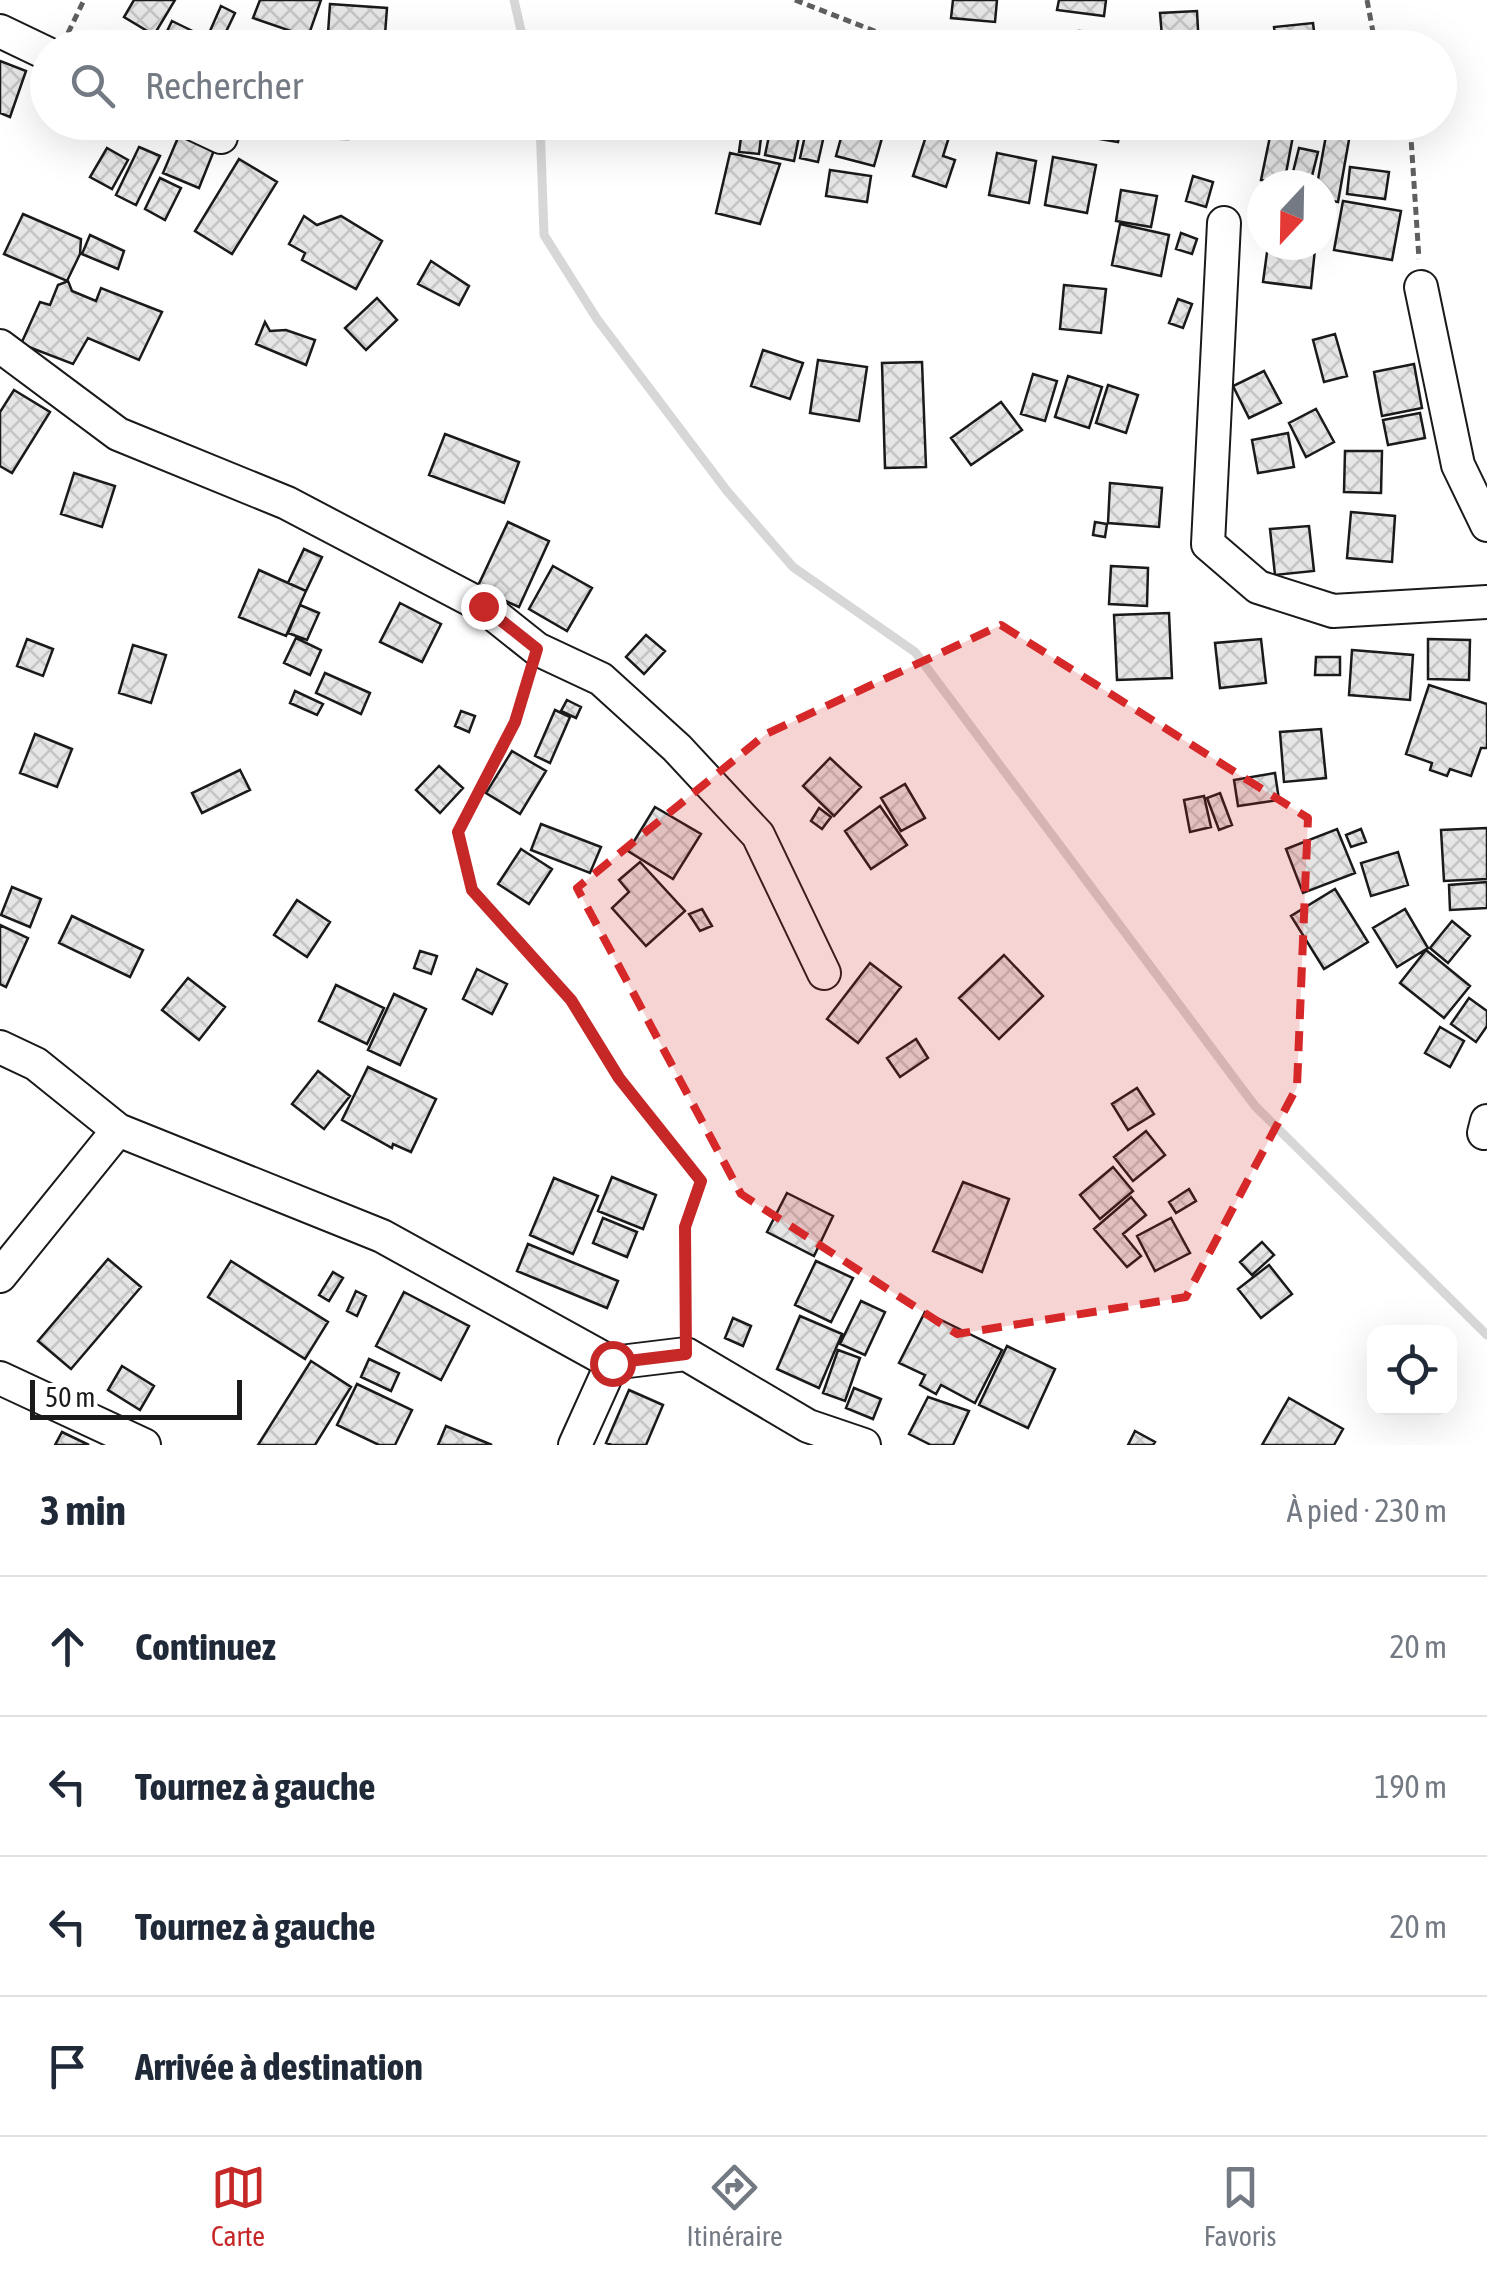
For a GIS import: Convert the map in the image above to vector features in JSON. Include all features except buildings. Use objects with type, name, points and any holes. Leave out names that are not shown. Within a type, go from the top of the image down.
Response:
[{"type":"street","points":[[0,32],[30,46]]},
{"type":"street","points":[[1224,222],[1208,544],[1258,587],[1333,610],[1487,602]]},
{"type":"street","points":[[1421,287],[1458,465],[1487,524]]},
{"type":"street","points":[[0,346],[118,434],[287,503],[483,606],[537,649],[601,679],[677,748],[758,836],[824,974]]},
{"type":"street","points":[[0,1047],[36,1064],[118,1130],[382,1236],[612,1363],[686,1354],[808,1426],[864,1445]]},
{"type":"street","points":[[0,1276],[118,1130]]},
{"type":"street","points":[[575,1445],[612,1363]]},
{"type":"street","points":[[0,1378],[144,1445]]},
{"type":"path","points":[[70,30],[84,0]]},
{"type":"path","points":[[795,0],[872,30]]},
{"type":"path","points":[[1367,0],[1373,30]]},
{"type":"path","points":[[1410,140],[1421,287]]},
{"type":"path","points":[[537,649],[515,722],[458,832],[472,890],[571,1000],[619,1078],[701,1181],[685,1227],[686,1354]]},
{"type":"highlighted area","points":[[1001,625],[1308,818],[1297,1087],[1186,1297],[957,1334],[741,1194],[577,888],[766,734]]},
{"type":"waterway","points":[[514,0],[521,30]]},
{"type":"waterway","points":[[541,140],[544,235],[597,319],[727,491],[793,567],[915,652],[1255,1106],[1487,1335]]},
{"type":"route","points":[[483,606],[537,649],[515,722],[458,832],[472,890],[571,1000],[619,1078],[701,1181],[685,1227],[686,1354],[612,1363]]}]
